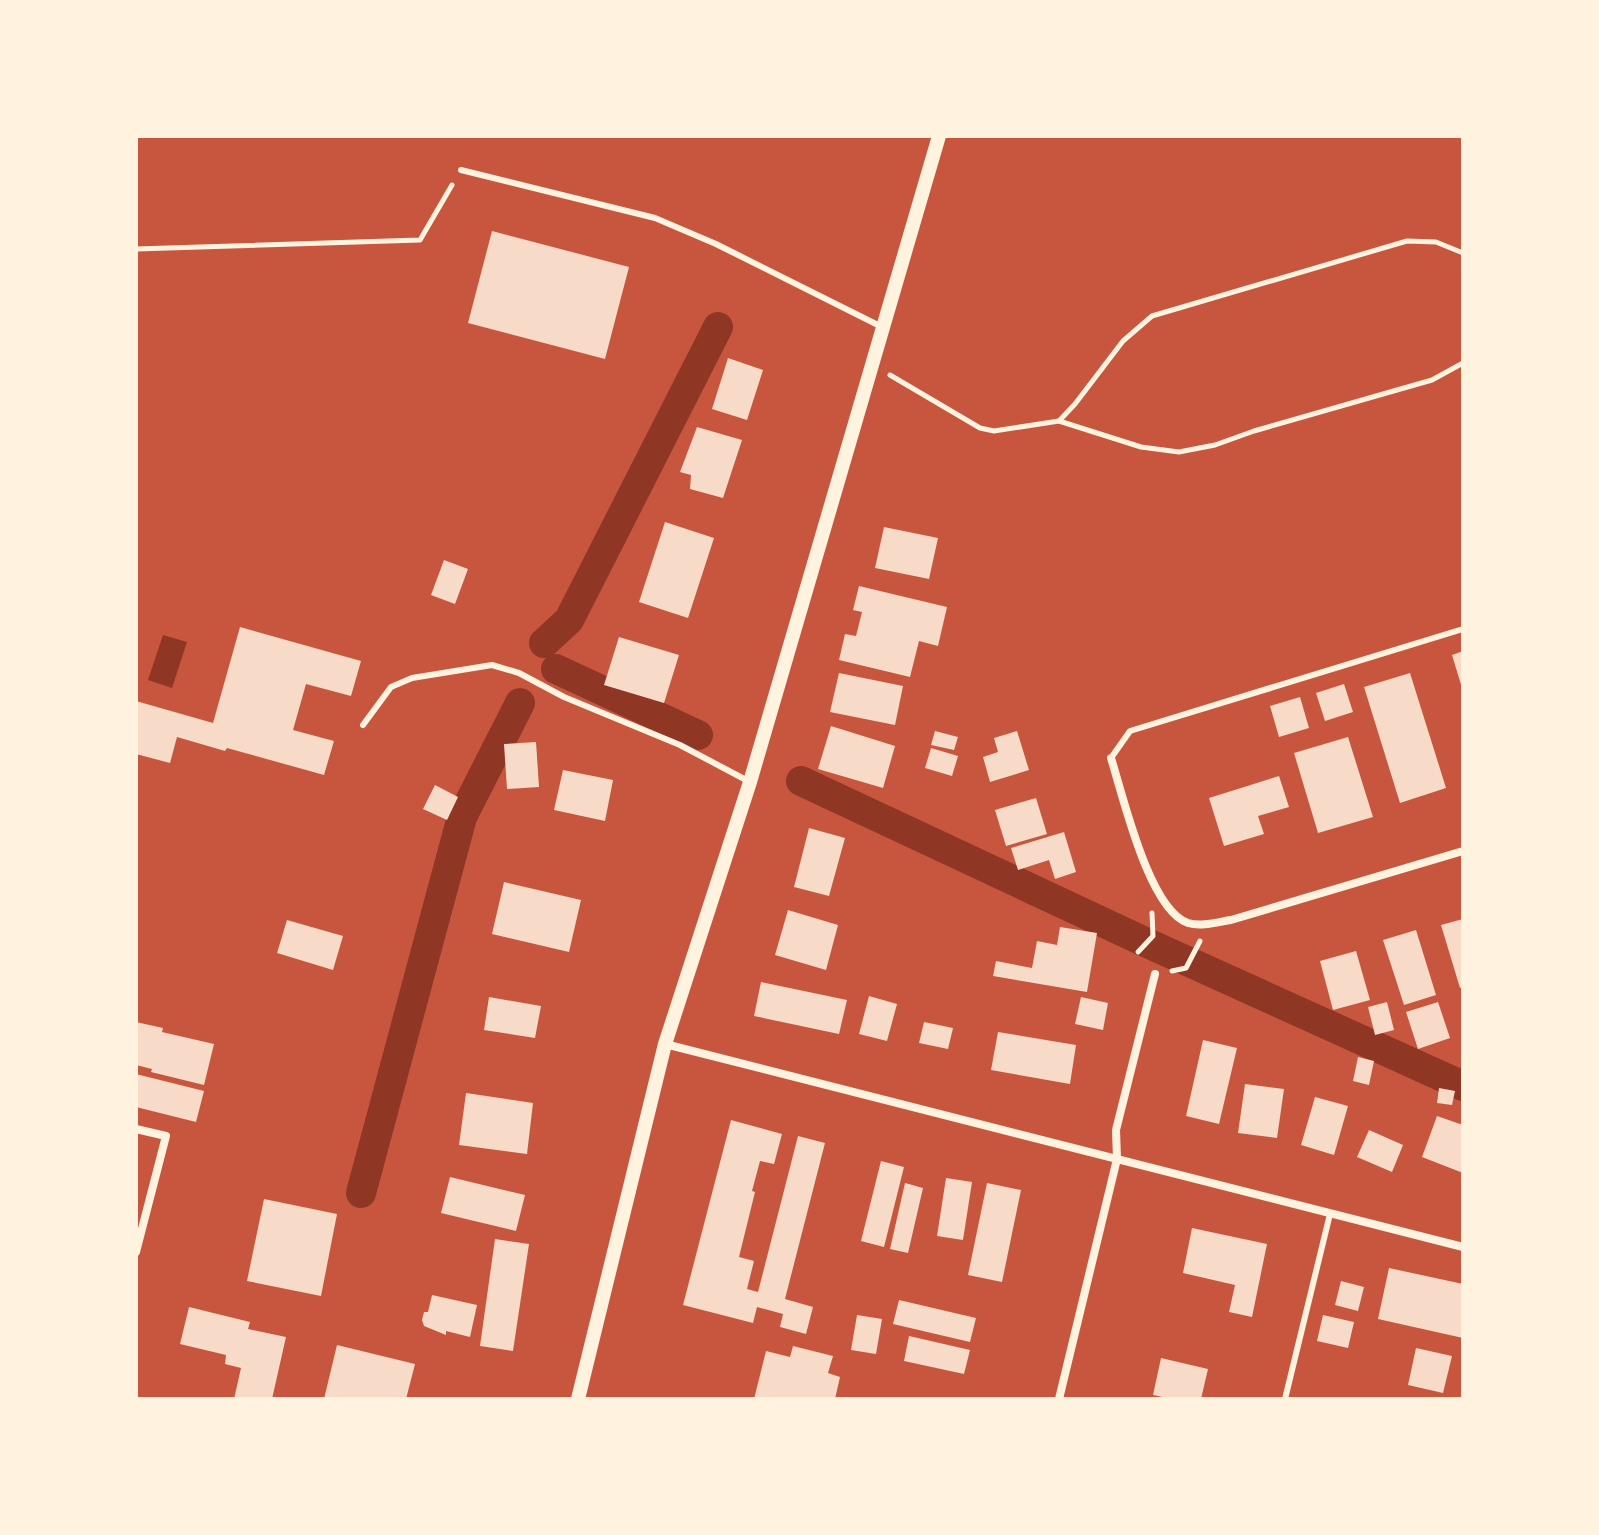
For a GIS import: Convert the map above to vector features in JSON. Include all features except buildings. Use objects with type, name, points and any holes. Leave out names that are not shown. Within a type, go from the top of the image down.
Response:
[{"type":"street","points":[[578,1399],[665,1044],[750,782],[939,136]]},
{"type":"street","points":[[1111,758],[1150,880],[1172,912],[1187,923],[1205,925],[1231,920],[1463,851]]},
{"type":"street","points":[[1059,1399],[1117,1159],[1116,1130],[1155,974]]},
{"type":"street","points":[[665,1044],[1463,1247]]},
{"type":"street","points":[[136,1129],[166,1136],[136,1252]]},
{"type":"lane","points":[[461,170],[655,218],[716,244],[883,327]]},
{"type":"lane","points":[[1111,758],[1130,731],[1463,629]]},
{"type":"lane","points":[[363,725],[391,687],[412,678],[492,665],[519,673],[564,697],[680,745],[750,782]]},
{"type":"lane","points":[[1285,1399],[1330,1214]]},
{"type":"path","points":[[136,249],[420,240],[461,170]]},
{"type":"path","points":[[1059,421],[1123,341],[1152,316],[1407,241],[1436,242],[1463,253]]},
{"type":"path","points":[[872,365],[980,428],[994,431],[1059,421],[1141,447],[1179,452],[1215,445],[1432,380],[1463,363]]},
{"type":"path","points":[[1138,952],[1153,936]]},
{"type":"path","points":[[1186,968],[1198,950]]},
{"type":"shaded area","points":[[163,635],[187,642],[172,688],[148,680]]},
{"type":"waterway","points":[[544,643],[569,620],[718,327]]},
{"type":"waterway","points":[[556,669],[698,735]]},
{"type":"waterway","points":[[361,1193],[462,817],[520,703]]},
{"type":"waterway","points":[[801,781],[1463,1086]]}]
